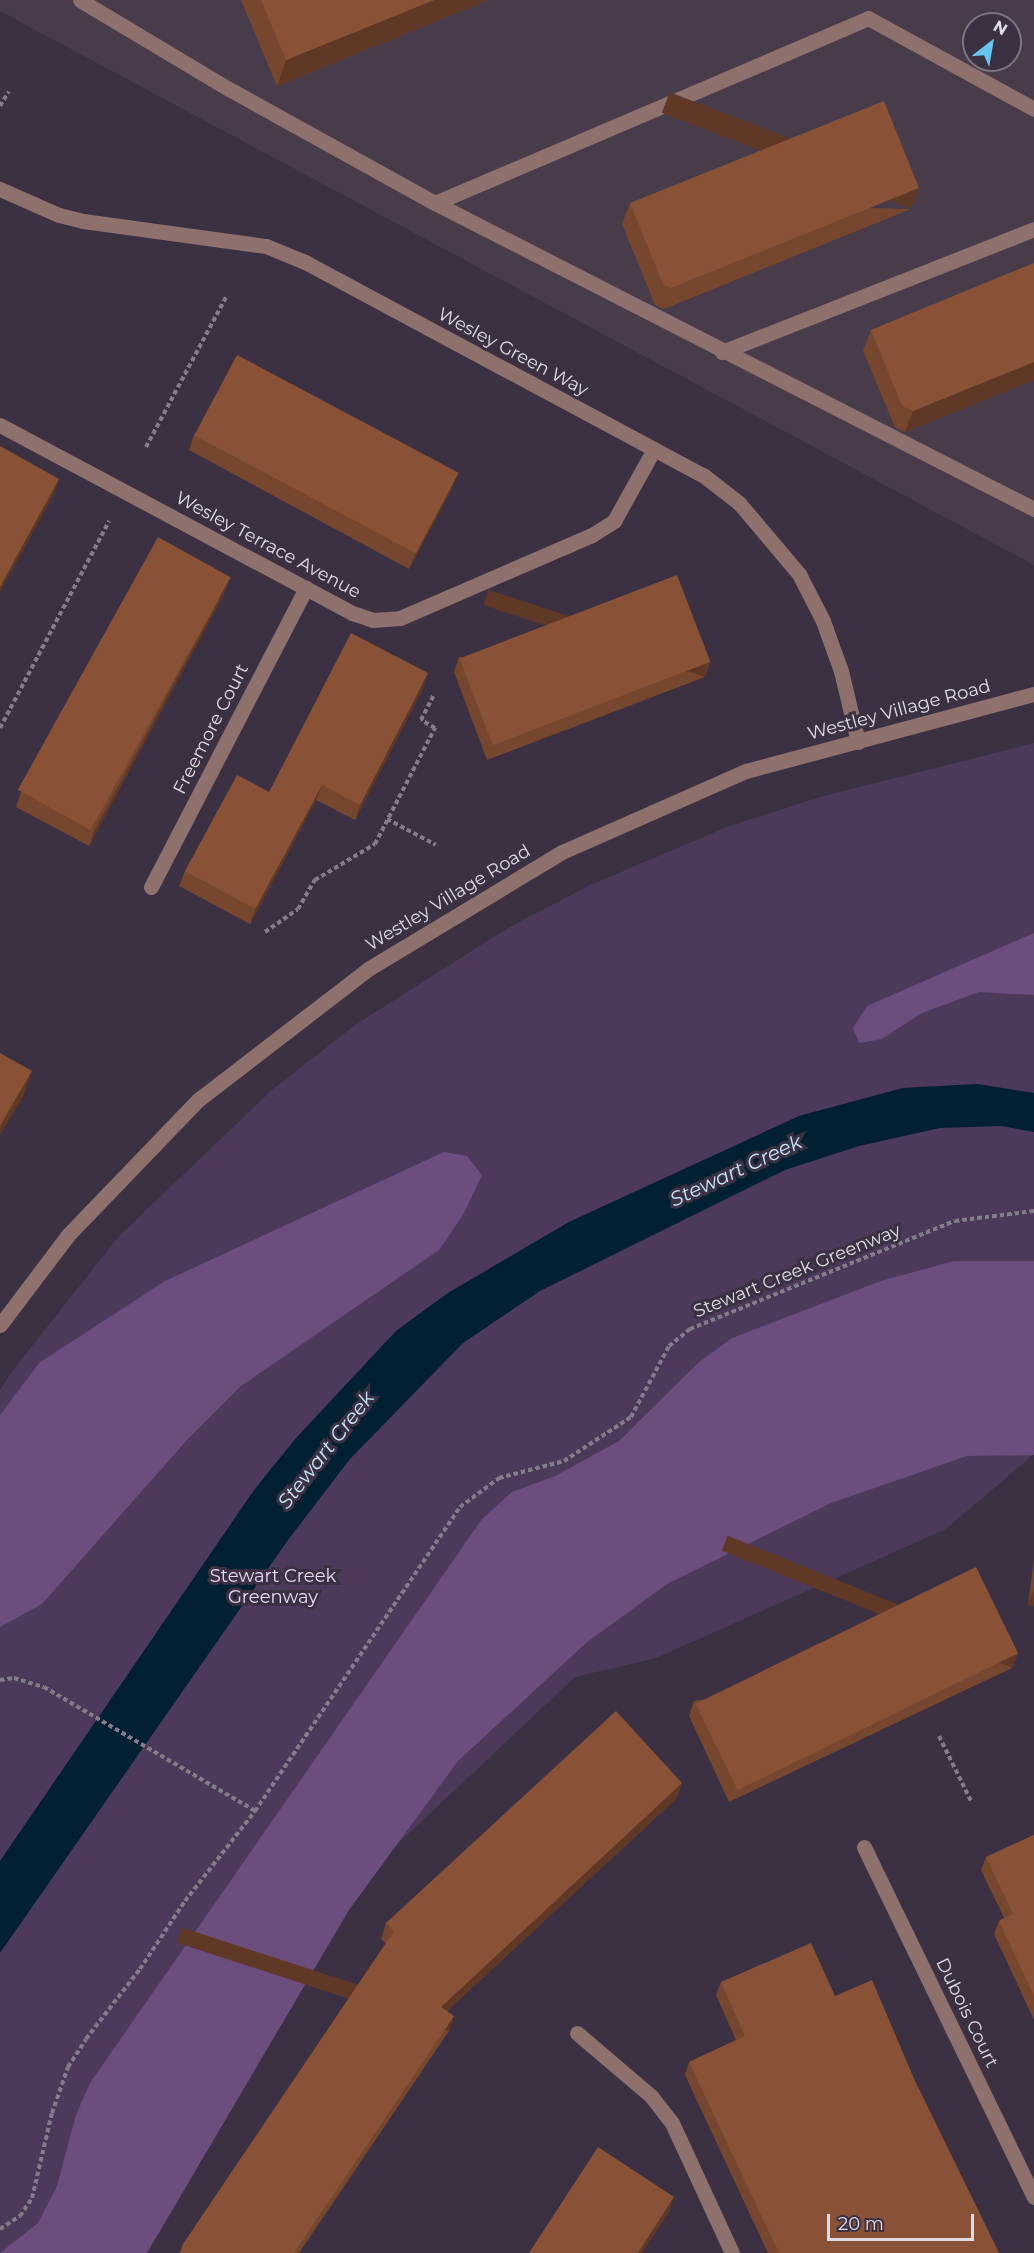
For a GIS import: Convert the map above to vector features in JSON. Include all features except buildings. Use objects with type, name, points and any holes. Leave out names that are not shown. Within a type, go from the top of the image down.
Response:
[{"type":"street","points":[[80,0],[229,89],[435,203],[722,352],[1034,509]]},
{"type":"street","points":[[435,203],[868,18],[1034,109]]},
{"type":"street","name":"Wesley Green Way","points":[[0,189],[83,221],[232,240],[276,250],[305,262],[703,475],[738,503],[799,574],[823,621],[841,671],[858,742]]},
{"type":"street","points":[[722,352],[1034,229]]},
{"type":"street","name":"Wesley Terrace Avenue","points":[[0,425],[352,613],[373,620],[400,618],[592,535],[614,521],[654,449]]},
{"type":"street","name":"Freemore Court","points":[[151,887],[306,588]]},
{"type":"street","name":"Westley Village Road","points":[[0,1325],[68,1235],[198,1101],[368,969],[562,852],[747,771],[1034,694]]},
{"type":"street","name":"Dubois Court","points":[[864,1847],[1034,2197]]},
{"type":"street","points":[[577,2033],[651,2096],[672,2123],[732,2253]]},
{"type":"path","points":[[0,106],[9,91]]},
{"type":"path","points":[[146,447],[226,297]]},
{"type":"path","points":[[0,728],[115,510]]},
{"type":"path","points":[[265,932],[298,909],[315,880],[375,844],[435,728],[421,720],[434,694]]},
{"type":"path","points":[[387,819],[436,845]]},
{"type":"path","name":"Stewart Creek Greenway","points":[[0,2229],[20,2216],[32,2198],[52,2113],[69,2067],[185,1901],[255,1811],[460,1507],[499,1478],[564,1461],[631,1417],[669,1346],[690,1329],[955,1221],[1034,1211]]},
{"type":"path","points":[[0,1680],[14,1678],[44,1687],[255,1811]]},
{"type":"path","points":[[939,1736],[971,1801]]},
{"type":"shaded area","points":[[0,0],[1034,0],[1034,565],[0,11]]},
{"type":"shaded area","points":[[1034,933],[1034,995],[979,992],[922,1013],[882,1039],[859,1043],[853,1028],[867,1006]]},
{"type":"shaded area","points":[[444,1152],[467,1156],[482,1175],[463,1215],[439,1250],[241,1386],[187,1440],[42,1604],[0,1627],[0,1415],[39,1363],[165,1281]]},
{"type":"shaded area","points":[[954,1261],[1034,1261],[1034,1455],[967,1456],[831,1503],[667,1584],[586,1643],[458,1761],[349,1910],[147,2253],[0,2253],[38,2223],[57,2186],[76,2115],[90,2083],[482,1519],[512,1492],[555,1476],[619,1441],[698,1363],[732,1338],[881,1281]]},
{"type":"green space","name":"Stewart Creek Greenway","points":[[1034,743],[1034,1093],[977,1084],[903,1088],[799,1116],[569,1222],[448,1293],[396,1331],[402,1346],[752,1154],[970,1113],[1034,1126],[1034,1454],[946,1529],[656,1658],[575,1677],[338,1900],[130,2253],[0,2253],[0,1390],[13,1370],[119,1236],[272,1090],[355,1025],[508,928],[590,885],[727,827],[820,797]]},
{"type":"water","name":"Stewart Creek","points":[[977,1084],[1034,1093],[1034,1132],[1002,1126],[940,1128],[859,1146],[785,1170],[540,1291],[463,1343],[350,1459],[288,1540],[0,1953],[0,1861],[254,1490],[296,1438],[396,1331],[448,1293],[569,1222],[799,1116],[903,1088]]}]
